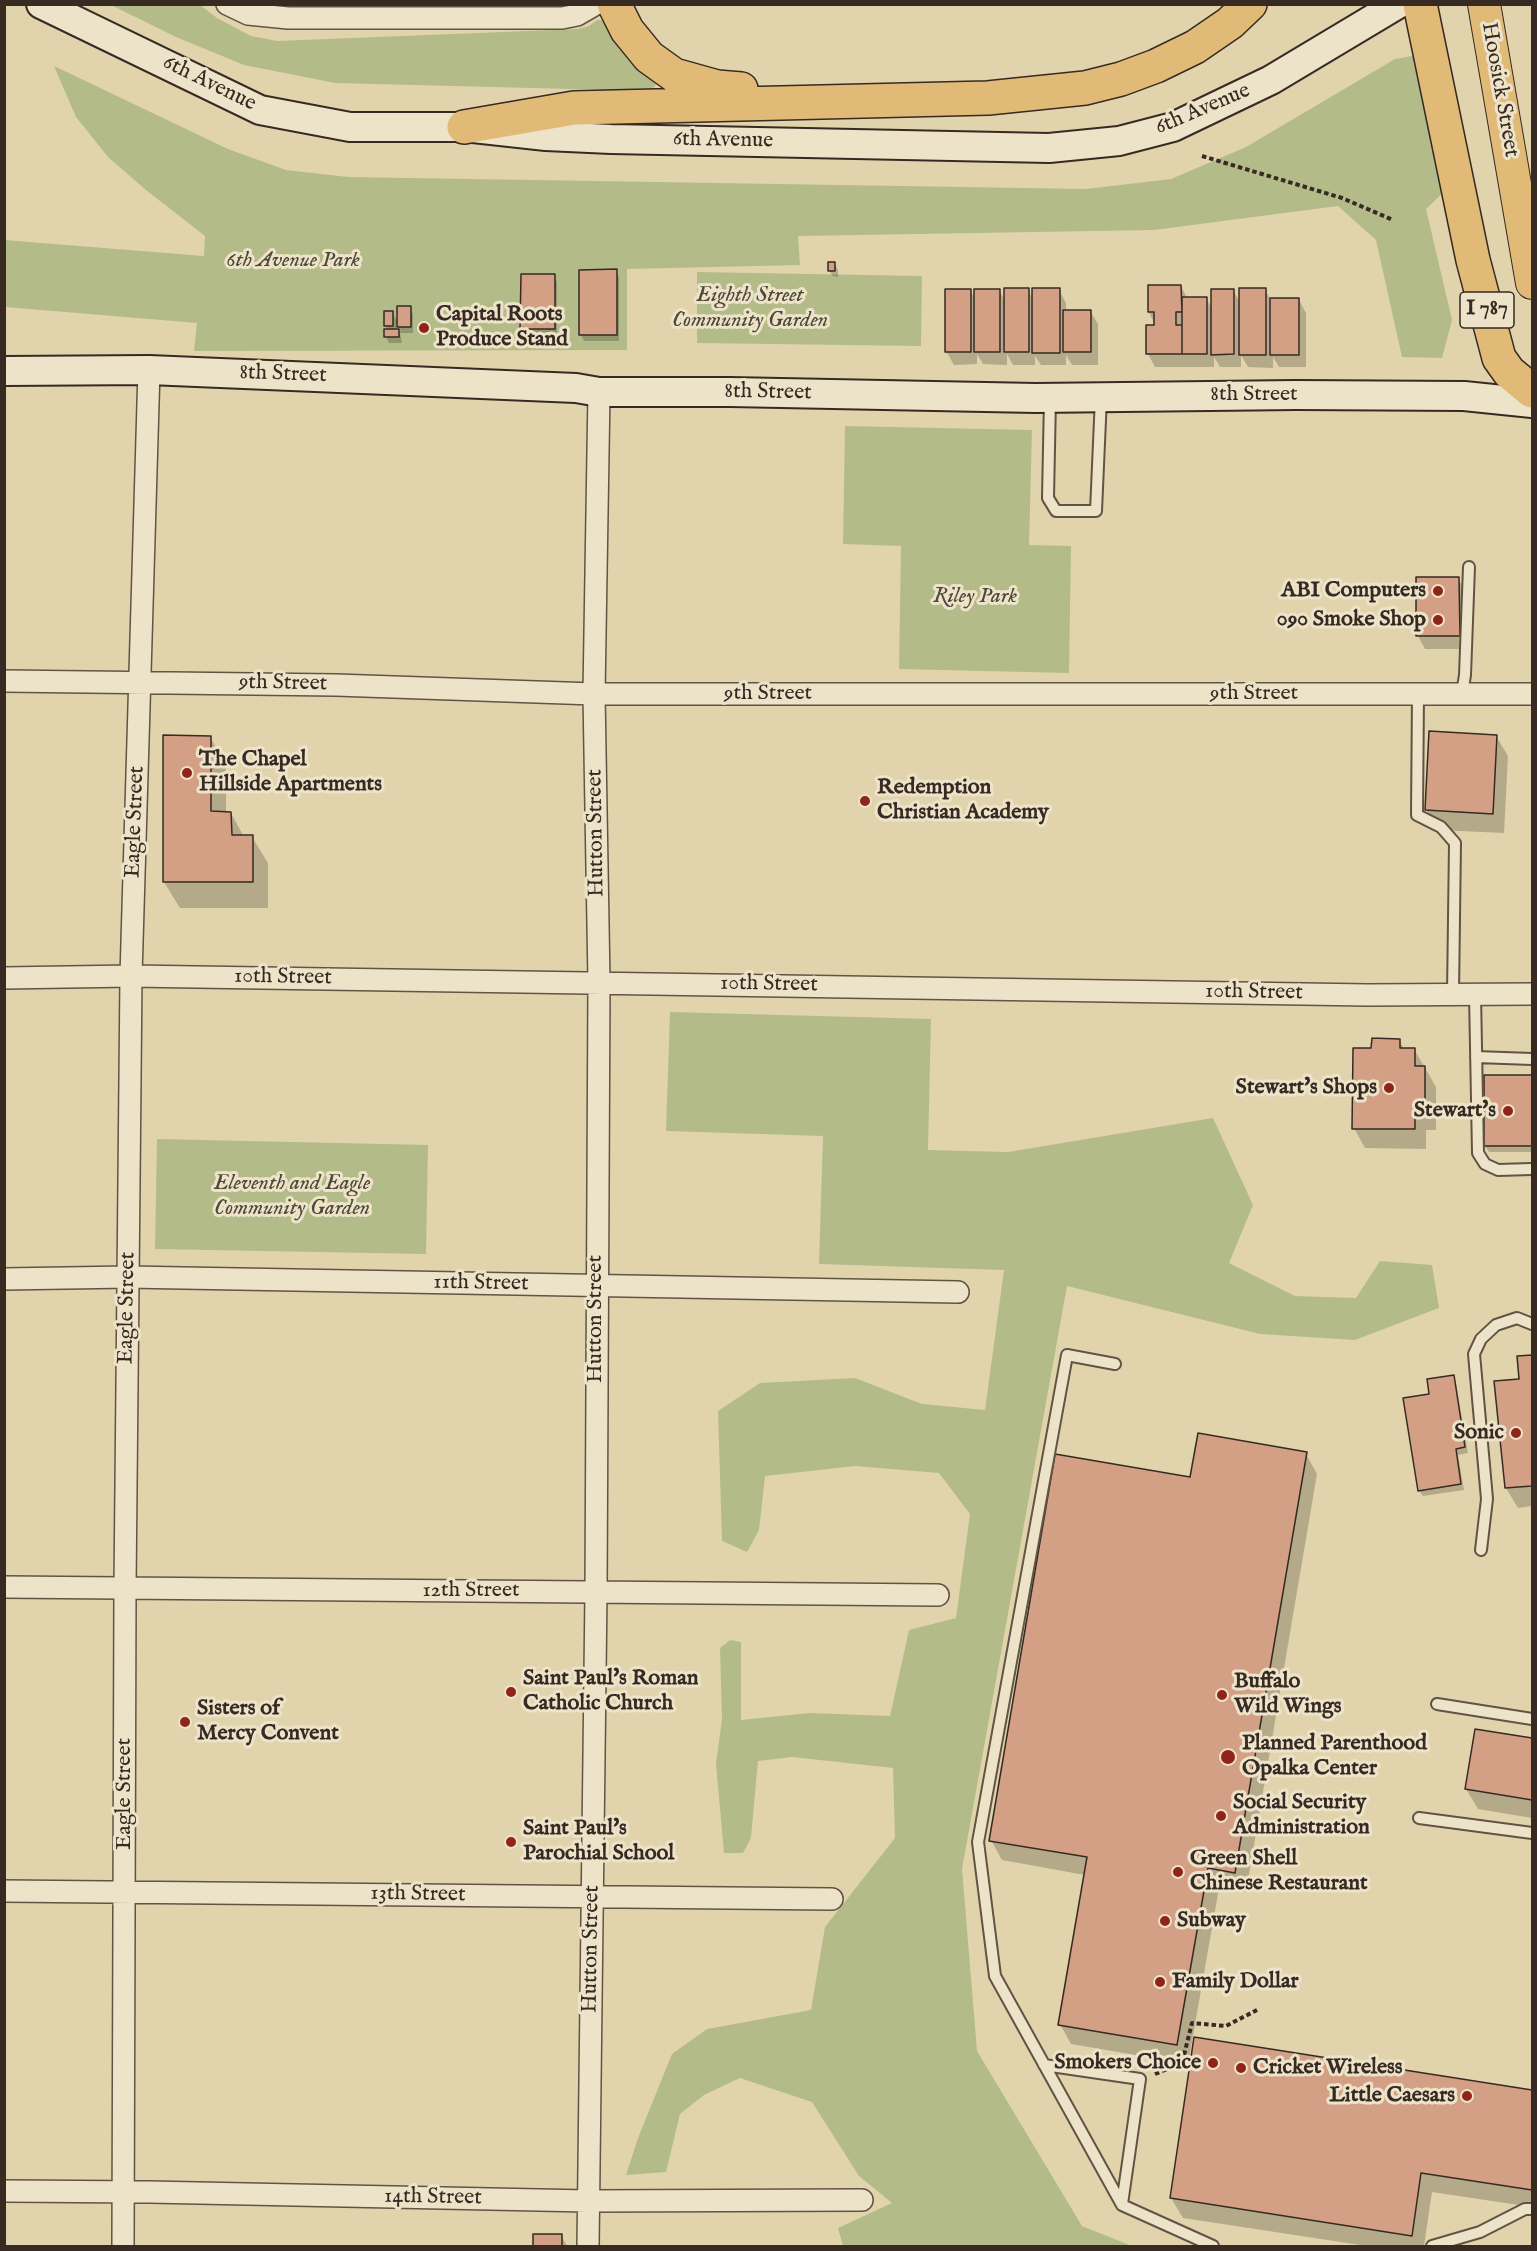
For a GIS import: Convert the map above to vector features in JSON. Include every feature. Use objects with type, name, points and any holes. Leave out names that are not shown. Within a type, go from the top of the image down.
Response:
[{"type":"highway","points":[[614,4],[627,30],[649,57],[674,75],[717,87],[872,100]]},
{"type":"highway","name":"I 787","points":[[1420,4],[1473,260],[1499,358],[1522,385],[1533,391]]},
{"type":"highway","points":[[464,127],[574,108],[988,98],[1085,88],[1121,79],[1156,66],[1195,47],[1240,14]]},
{"type":"main road","name":"Hoosick Street","points":[[1484,4],[1533,283]]},
{"type":"street","name":"6th Avenue","points":[[41,4],[260,110],[350,127],[464,127],[546,136],[657,140],[1049,148],[1119,141],[1173,128],[1261,84],[1398,4]]},
{"type":"street","points":[[227,4],[248,14],[288,18],[562,18],[578,15],[597,4]]},
{"type":"street","name":"8th Street","points":[[4,371],[149,370],[564,387],[599,392],[1050,398],[1464,396],[1533,403]]},
{"type":"street","name":"Eagle Street","points":[[123,2247],[125,1588],[131,976],[149,370]]},
{"type":"street","name":"Hutton Street","points":[[588,2247],[596,1592],[599,982],[594,694],[599,392]]},
{"type":"street","name":"9th Street","points":[[4,681],[348,685],[594,694],[1533,694]]},
{"type":"street","name":"10th Street","points":[[4,978],[131,976],[1357,995],[1533,994]]},
{"type":"street","name":"11th Street","points":[[4,1279],[128,1277],[958,1292]]},
{"type":"street","name":"12th Street","points":[[4,1587],[938,1595]]},
{"type":"street","name":"13th Street","points":[[4,1891],[832,1899]]},
{"type":"street","name":"14th Street","points":[[4,2191],[124,2191],[588,2201],[862,2200]]},
{"type":"lane","points":[[1050,398],[1048,498],[1056,511],[1096,511],[1101,397]]},
{"type":"lane","points":[[1462,694],[1465,675],[1469,567]]},
{"type":"lane","points":[[1418,694],[1417,815],[1441,827],[1455,843],[1453,994]]},
{"type":"lane","points":[[1475,994],[1478,1153],[1485,1164],[1498,1170],[1533,1169]]},
{"type":"lane","points":[[1476,1058],[1533,1059]]},
{"type":"lane","points":[[1481,1550],[1487,1499],[1474,1354],[1482,1339],[1496,1325],[1517,1318],[1533,1324]]},
{"type":"lane","points":[[1115,1364],[1067,1355],[978,1842],[995,1976],[1122,2205],[1213,2247]]},
{"type":"lane","points":[[1437,1704],[1533,1719]]},
{"type":"lane","points":[[1419,1818],[1533,1833]]},
{"type":"lane","points":[[1044,2065],[1140,2079],[1122,2205]]},
{"type":"lane","points":[[1432,2247],[1480,2232],[1525,2209],[1533,2209]]},
{"type":"path","points":[[1202,156],[1342,198],[1393,220]]},
{"type":"path","points":[[1140,2079],[1182,2063],[1192,2023],[1226,2026],[1257,2010]]},
{"type":"green space","points":[[111,5],[200,5],[217,18],[251,36],[277,41],[578,29],[589,26],[597,20],[605,20],[656,85],[650,91],[335,83],[244,65],[176,37]]},
{"type":"green space","name":"6th Avenue Park","points":[[1412,56],[1446,74],[1466,171],[1426,209],[1452,320],[1442,358],[1402,357],[1376,240],[1338,206],[1154,230],[798,236],[800,265],[627,269],[627,350],[194,351],[197,323],[5,307],[4,240],[204,256],[205,236],[108,157],[76,117],[54,66],[228,149],[286,170],[348,177],[1086,189],[1171,179],[1246,147],[1395,59]]},
{"type":"green space","name":"Eighth Street Community Garden","points":[[697,272],[922,276],[921,346],[697,343]]},
{"type":"green space","name":"Riley Park","points":[[845,426],[1032,430],[1029,545],[1071,546],[1069,673],[899,669],[901,546],[843,544]]},
{"type":"green space","points":[[670,1012],[931,1019],[928,1150],[1008,1152],[1213,1118],[1253,1205],[1229,1263],[1295,1296],[1356,1298],[1380,1261],[1432,1265],[1439,1308],[1355,1340],[1260,1334],[1067,1286],[962,1869],[977,2051],[1082,2226],[1132,2246],[843,2246],[838,2228],[892,2203],[859,2176],[812,2102],[740,2078],[704,2095],[680,2114],[666,2172],[626,2175],[638,2138],[672,2054],[707,2029],[811,2010],[825,1927],[895,1838],[893,1768],[792,1757],[758,1761],[751,1838],[743,1853],[724,1853],[716,1764],[722,1719],[720,1648],[730,1640],[741,1642],[741,1720],[810,1713],[890,1716],[909,1630],[956,1618],[970,1514],[939,1473],[855,1466],[765,1476],[759,1530],[747,1552],[722,1541],[718,1411],[760,1383],[855,1378],[922,1404],[985,1410],[1004,1270],[819,1264],[823,1136],[666,1131]]},
{"type":"green space","name":"Eleventh and Eagle Community Garden","points":[[157,1139],[428,1145],[426,1254],[155,1249]]},
{"type":"building","points":[[828,262],[835,262],[835,271],[828,271]]},
{"type":"building","points":[[617,269],[617,335],[579,335],[579,270]]},
{"type":"building","points":[[521,274],[555,274],[555,329],[520,329]]},
{"type":"building","points":[[1148,285],[1181,285],[1182,312],[1176,312],[1176,325],[1182,325],[1182,354],[1146,354],[1146,325],[1154,325],[1154,312],[1148,312]]},
{"type":"building","points":[[1004,288],[1029,288],[1029,352],[1004,352]]},
{"type":"building","points":[[1032,288],[1060,288],[1060,353],[1032,353]]},
{"type":"building","points":[[1239,288],[1266,288],[1266,355],[1239,355]]},
{"type":"building","points":[[945,289],[971,289],[971,352],[945,352]]},
{"type":"building","points":[[974,289],[1000,289],[1000,352],[974,352]]},
{"type":"building","points":[[1211,289],[1234,289],[1234,354],[1211,355]]},
{"type":"building","points":[[1182,297],[1207,297],[1207,354],[1182,354]]},
{"type":"building","points":[[1270,298],[1299,298],[1299,355],[1270,355]]},
{"type":"building","points":[[397,306],[411,306],[411,327],[397,327]]},
{"type":"building","points":[[1063,310],[1091,310],[1091,352],[1063,352]]},
{"type":"building","points":[[384,311],[393,311],[393,326],[384,326]]},
{"type":"building","points":[[384,329],[399,329],[399,337],[384,337]]},
{"type":"building","points":[[1416,577],[1459,577],[1460,636],[1416,636]]},
{"type":"building","points":[[1429,731],[1497,735],[1493,814],[1425,810]]},
{"type":"building","name":"The Chapel Hillside Apartments","points":[[163,735],[211,736],[211,811],[231,812],[232,835],[253,835],[253,882],[163,882]]},
{"type":"building","name":"Stewart's Shops","points":[[1372,1038],[1400,1039],[1400,1048],[1415,1048],[1415,1066],[1425,1066],[1425,1110],[1415,1110],[1415,1129],[1352,1129],[1353,1048],[1371,1048]]},
{"type":"building","name":"Stewart's","points":[[1484,1075],[1532,1075],[1532,1146],[1484,1146]]},
{"type":"building","name":"Sonic","points":[[1532,1355],[1532,1486],[1505,1488],[1494,1381],[1519,1379],[1517,1356]]},
{"type":"building","points":[[1454,1375],[1465,1447],[1456,1449],[1461,1484],[1418,1491],[1403,1398],[1429,1394],[1427,1379]]},
{"type":"building","points":[[1198,1433],[1307,1452],[1235,1873],[1208,1868],[1177,2045],[1058,2025],[1087,1857],[989,1841],[1055,1454],[1190,1477]]},
{"type":"building","points":[[1475,1729],[1532,1738],[1532,1800],[1465,1789]]},
{"type":"building","points":[[1194,2037],[1532,2090],[1532,2190],[1421,2173],[1412,2236],[1170,2198]]},
{"type":"building","points":[[533,2234],[562,2234],[562,2246],[533,2246]]},
{"type":"place","name":"Capital Roots Produce Stand","points":[[424,328]]},
{"type":"place","name":"ABI Computers","points":[[1438,591]]},
{"type":"place","name":"090 Smoke Shop","points":[[1438,620]]},
{"type":"place","name":"The Chapel Hillside Apartments","points":[[187,773]]},
{"type":"place","name":"Redemption Christian Academy","points":[[865,801]]},
{"type":"place","name":"Stewart's Shops","points":[[1389,1088]]},
{"type":"place","name":"Stewart's","points":[[1508,1111]]},
{"type":"place","name":"Sonic","points":[[1516,1433]]},
{"type":"place","name":"Saint Paul's Roman Catholic Church","points":[[511,1692]]},
{"type":"place","name":"Buffalo Wild Wings","points":[[1222,1695]]},
{"type":"place","name":"Sisters of Mercy Convent","points":[[185,1722]]},
{"type":"place","name":"Planned Parenthood Opalka Center","points":[[1228,1757]]},
{"type":"place","name":"Social Security Administration","points":[[1221,1816]]},
{"type":"place","name":"Saint Paul's Parochial School","points":[[511,1842]]},
{"type":"place","name":"Green Shell Chinese Restaurant","points":[[1178,1872]]},
{"type":"place","name":"Subway","points":[[1165,1921]]},
{"type":"place","name":"Family Dollar","points":[[1160,1982]]},
{"type":"place","name":"Smokers Choice","points":[[1213,2063]]},
{"type":"place","name":"Cricket Wireless","points":[[1241,2068]]},
{"type":"place","name":"Little Caesars","points":[[1467,2096]]}]
